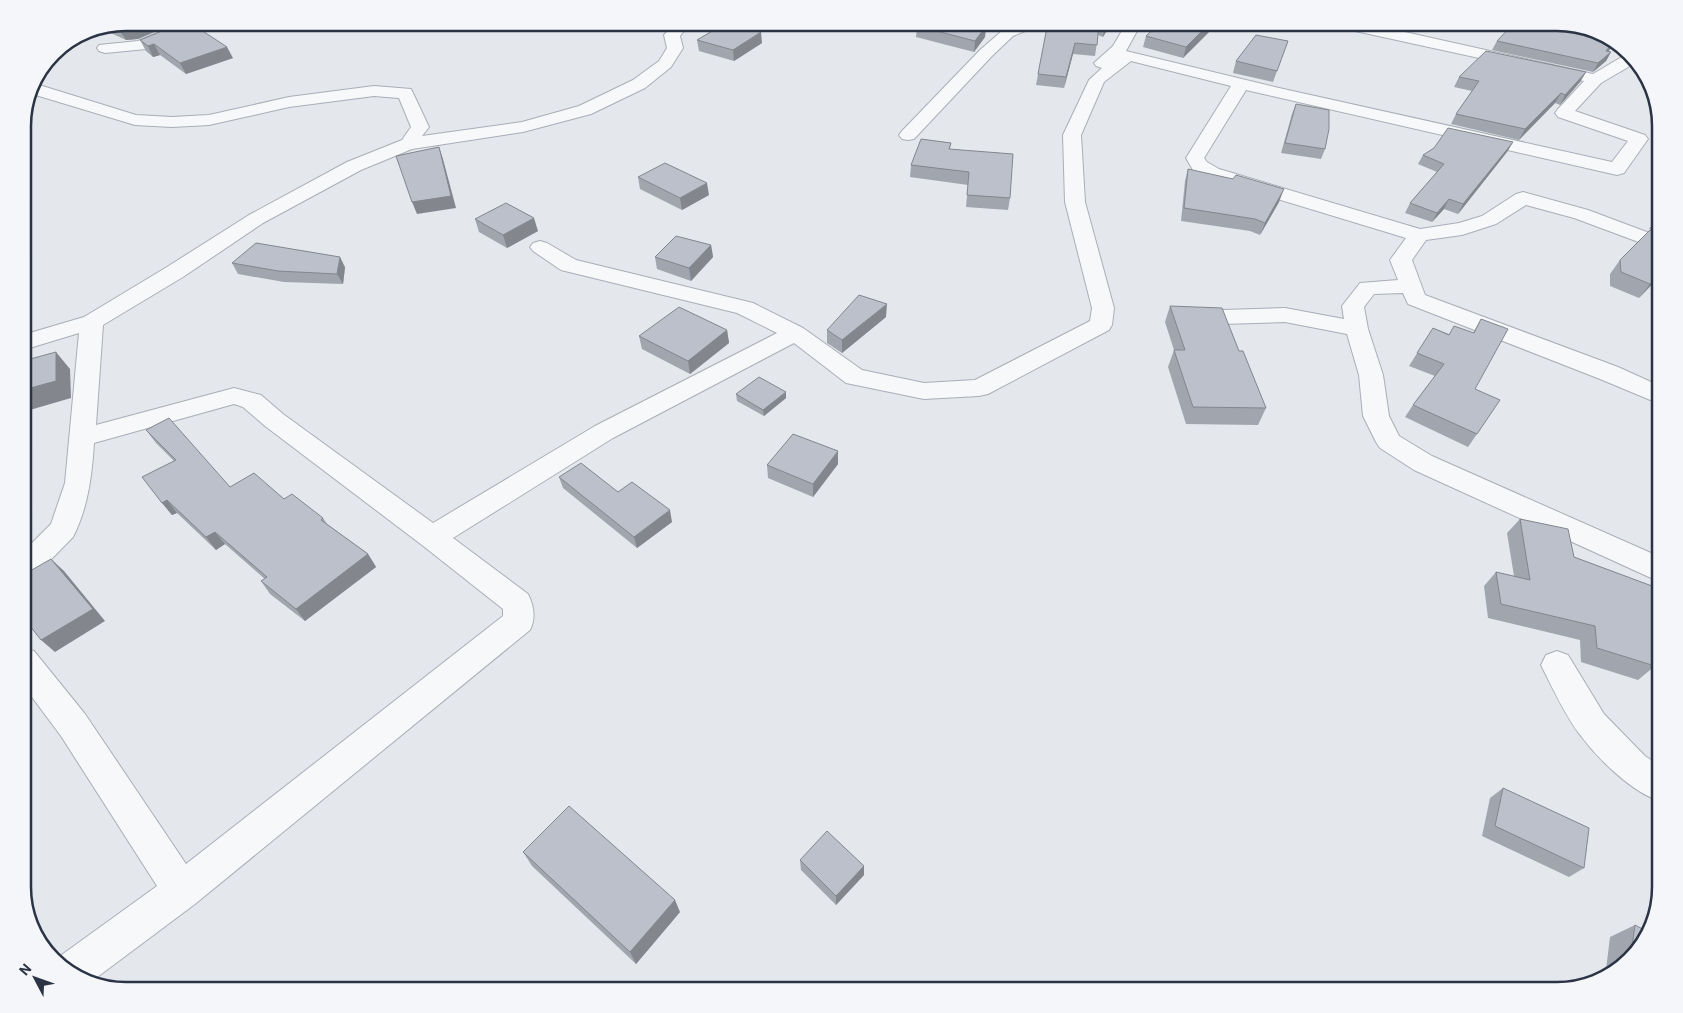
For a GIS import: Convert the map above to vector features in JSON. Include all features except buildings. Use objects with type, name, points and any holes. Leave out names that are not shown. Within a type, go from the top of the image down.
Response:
[{"type":"street","points":[[105,48],[140,46],[177,31]]},
{"type":"street","points":[[31,341],[92,322],[256,219],[354,166],[408,144],[523,127],[585,110],[639,84],[665,64],[675,48],[672,35],[676,31]]},
{"type":"street","points":[[989,31],[1008,33]]},
{"type":"street","points":[[908,135],[986,53],[1008,33],[1013,31]]},
{"type":"street","points":[[1096,68],[1119,49],[1130,31]]},
{"type":"street","points":[[1377,31],[1595,80]]},
{"type":"street","points":[[540,247],[569,265],[745,308],[794,333],[855,377],[924,391],[979,388],[1100,326],[1103,308],[1075,202],[1072,135],[1097,80],[1128,54],[1241,84],[1617,169],[1639,139],[1564,113]]},
{"type":"street","points":[[1564,113],[1595,80],[1626,61]]},
{"type":"street","points":[[1241,84],[1195,158],[1200,166],[1212,173],[1419,235],[1462,228],[1489,220],[1523,198],[1581,214],[1652,241]]},
{"type":"street","points":[[38,90],[135,120],[172,122],[209,120],[289,102],[374,91],[405,92],[420,127],[408,144]]},
{"type":"street","points":[[1564,113],[1651,138]]},
{"type":"street","points":[[1419,235],[1401,260],[1416,299],[1609,373],[1652,392]]},
{"type":"street","points":[[1411,286],[1368,288],[1353,306],[1357,330],[1371,375],[1376,416],[1389,442],[1423,463],[1652,566]]},
{"type":"street","points":[[1222,317],[1286,315],[1357,330]]},
{"type":"street","points":[[31,562],[63,529],[78,483],[92,322]]},
{"type":"street","points":[[31,331],[56,333]]},
{"type":"street","points":[[432,537],[604,432],[794,333]]},
{"type":"street","points":[[77,968],[182,891],[519,621],[517,603],[432,537],[274,420],[252,401],[234,396],[82,437]]},
{"type":"street","points":[[1557,666],[1592,725],[1633,767],[1652,780]]},
{"type":"street","points":[[31,671],[73,725],[182,891]]}]
